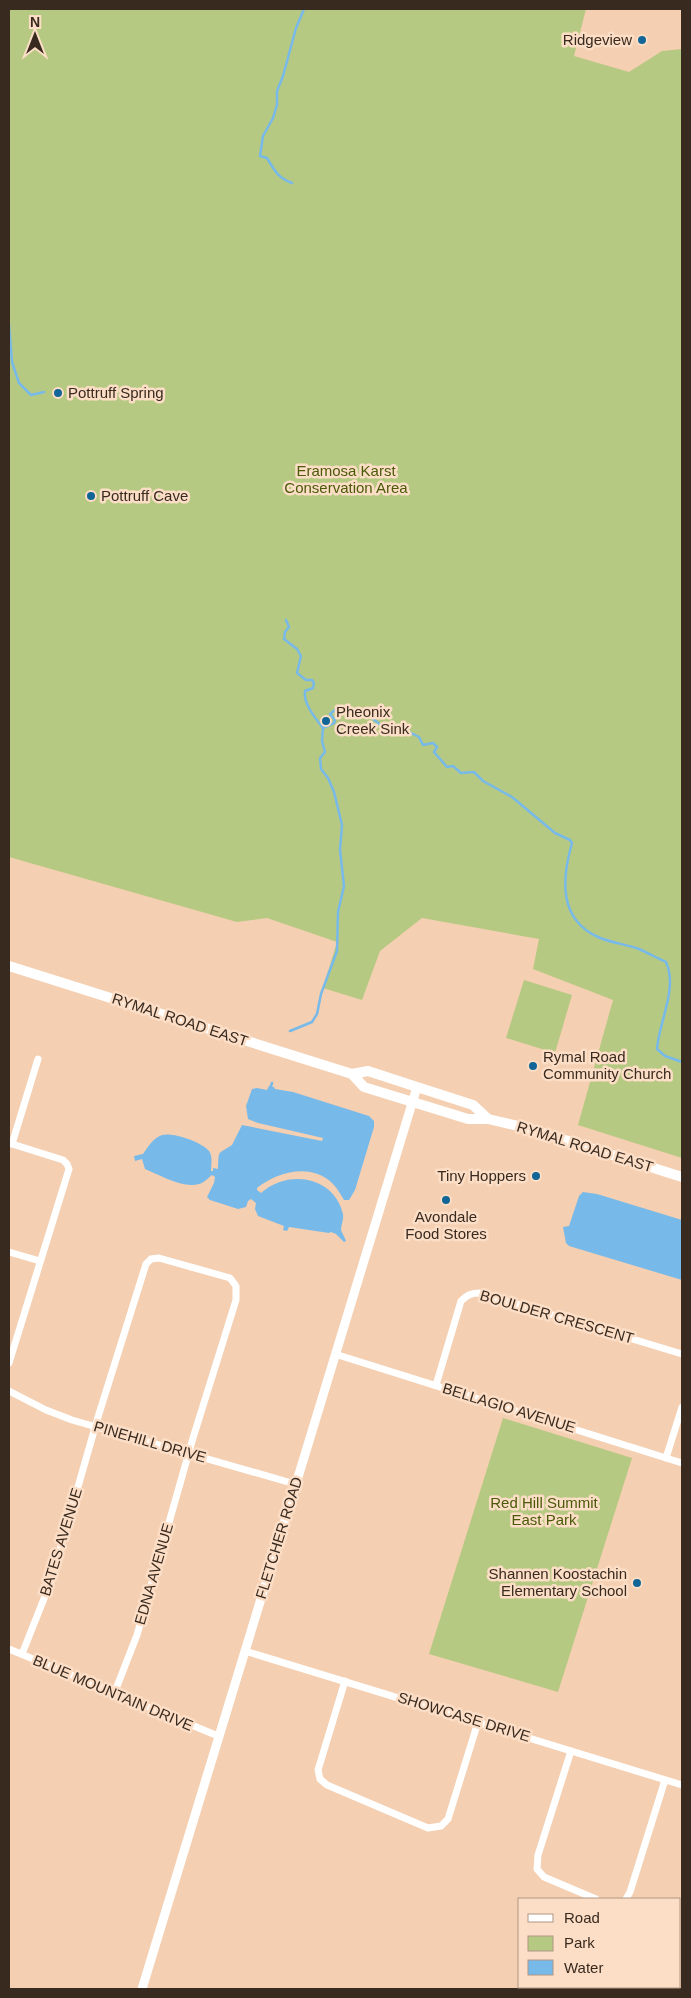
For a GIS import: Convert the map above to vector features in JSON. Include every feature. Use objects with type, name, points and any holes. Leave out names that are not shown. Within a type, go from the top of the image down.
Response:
[{"type":"main road","name":"RYMAL ROAD EAST","points":[[9,966],[352,1074],[368,1071],[473,1105],[488,1119]]},
{"type":"main road","name":"RYMAL ROAD EAST","points":[[352,1074],[364,1087],[468,1119],[488,1119],[527,1128],[682,1177]]},
{"type":"street","points":[[9,1364],[69,1168],[63,1160],[10,1144],[38,1059]]},
{"type":"street","name":"FLETCHER ROAD","points":[[142,1989],[417,1087]]},
{"type":"street","points":[[9,1252],[40,1262]]},
{"type":"street","name":"BATES AVENUE","points":[[22,1654],[51,1581],[95,1427],[144,1268],[151,1259],[164,1259],[230,1278],[234,1282],[237,1292],[188,1453]]},
{"type":"street","name":"BOULDER CRESCENT","points":[[436,1385],[461,1301],[473,1293],[480,1293],[682,1354]]},
{"type":"street","name":"BELLAGIO AVENUE","points":[[335,1354],[682,1463]]},
{"type":"street","name":"PINEHILL DRIVE","points":[[9,1392],[55,1413],[95,1427],[295,1484]]},
{"type":"street","points":[[666,1458],[682,1407]]},
{"type":"street","name":"EDNA AVENUE","points":[[114,1694],[137,1635],[188,1453]]},
{"type":"street","name":"BLUE MOUNTAIN DRIVE","points":[[9,1649],[218,1736]]},
{"type":"street","name":"SHOWCASE DRIVE","points":[[245,1651],[345,1680],[682,1785]]},
{"type":"street","points":[[345,1680],[318,1770],[320,1780],[327,1785],[428,1828],[441,1826],[448,1818],[478,1722]]},
{"type":"street","points":[[571,1751],[538,1855],[537,1869],[544,1877],[594,1898]]},
{"type":"street","points":[[627,1898],[666,1780]]},
{"type":"green space","name":"Eramosa Karst Conservation Area","points":[[9,9],[586,9],[574,56],[629,72],[662,51],[682,49],[682,1158],[578,1125],[613,1000],[533,969],[539,939],[422,918],[380,951],[362,1000],[323,988],[337,942],[267,918],[237,922],[9,857]]},
{"type":"green space","points":[[524,980],[572,995],[555,1053],[506,1038]]},
{"type":"green space","name":"Red Hill Summit East Park","points":[[503,1418],[632,1458],[558,1692],[429,1654]]},
{"type":"water","points":[[269,1086],[369,1116],[374,1121],[374,1127],[355,1190],[349,1200],[344,1200],[325,1177],[305,1171],[284,1174],[265,1182],[257,1188],[261,1193],[272,1185],[296,1179],[309,1180],[320,1184],[330,1191],[338,1201],[343,1214],[341,1230],[346,1241],[344,1242],[331,1232],[289,1227],[287,1231],[283,1230],[284,1226],[258,1216],[255,1209],[256,1203],[251,1199],[246,1207],[238,1209],[210,1200],[207,1197],[214,1183],[215,1177],[212,1175],[204,1182],[186,1185],[145,1169],[142,1159],[135,1161],[134,1156],[143,1154],[156,1138],[167,1134],[194,1141],[209,1151],[212,1161],[211,1171],[213,1171],[213,1168],[218,1169],[220,1153],[232,1145],[242,1125],[322,1141],[323,1138],[248,1119],[246,1106],[252,1089],[267,1090]]},
{"type":"water","points":[[583,1192],[597,1194],[682,1220],[682,1280],[569,1246],[566,1243],[563,1227],[569,1226],[579,1196]]},
{"type":"waterway","points":[[292,183],[280,176],[267,158],[260,156],[263,136],[273,118],[277,105],[277,91],[296,28],[304,9]]},
{"type":"waterway","points":[[9,324],[12,362],[19,383],[31,395],[44,392]]},
{"type":"waterway","points":[[286,620],[289,627],[285,632],[284,639],[297,649],[301,656],[297,673],[306,680],[312,680],[314,683],[313,688],[305,691],[305,696],[310,710],[323,728],[322,741],[325,752],[320,758],[321,769],[328,778],[334,792],[342,825],[340,850],[344,886],[338,912],[337,951],[321,994],[317,1014],[312,1022],[290,1031]]},
{"type":"waterway","points":[[323,728],[334,723],[335,720],[330,714],[335,710],[358,716],[368,715],[387,730],[409,732],[419,737],[423,745],[433,743],[437,747],[434,752],[447,767],[453,766],[461,773],[474,772],[483,781],[512,797],[555,833],[570,840],[572,843],[565,883],[570,909],[576,920],[585,929],[598,937],[639,949],[666,962],[669,972],[669,994],[657,1049],[665,1056],[682,1062]]},
{"type":"place","name":"Ridgeview","points":[[642,40]]},
{"type":"place","name":"Pottruff Spring","points":[[58,393]]},
{"type":"place","name":"Pottruff Cave","points":[[91,496]]},
{"type":"place","name":"Pheonix Creek Sink","points":[[326,721]]},
{"type":"place","name":"Rymal Road Community Church","points":[[533,1066]]},
{"type":"place","name":"Tiny Hoppers","points":[[536,1176]]},
{"type":"place","name":"Avondale Food Stores","points":[[446,1200]]},
{"type":"place","name":"Shannen Koostachin Elementary School","points":[[637,1583]]}]
